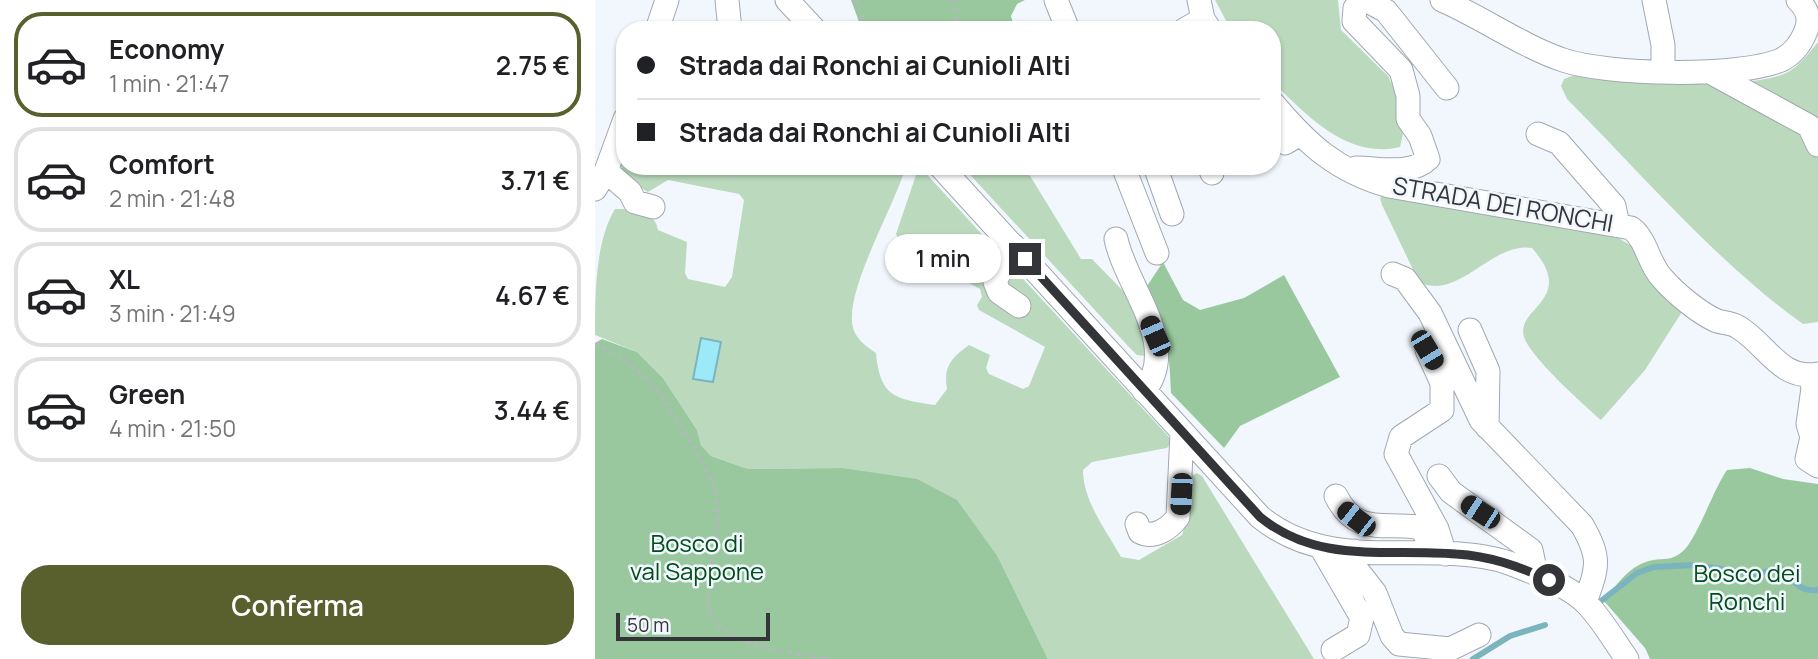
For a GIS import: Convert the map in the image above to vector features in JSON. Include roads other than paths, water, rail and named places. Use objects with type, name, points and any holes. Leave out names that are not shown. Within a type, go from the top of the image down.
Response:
[{"type":"street","points":[[660,21],[667,0]]},
{"type":"street","points":[[727,0],[729,21]]},
{"type":"street","points":[[787,0],[807,21]]},
{"type":"street","points":[[1056,0],[1064,21]]},
{"type":"street","points":[[1364,0],[1386,11],[1447,88]]},
{"type":"street","name":"STRADA DEI RONCHI","points":[[1339,167],[1402,169],[1420,167],[1428,159],[1420,136],[1408,119],[1408,96],[1401,70],[1354,21],[1355,8],[1364,0]]},
{"type":"street","points":[[1442,0],[1562,60],[1663,71],[1710,72],[1759,67],[1795,51],[1813,23],[1798,0]]},
{"type":"street","points":[[1654,0],[1663,45],[1663,71]]},
{"type":"street","points":[[1710,72],[1809,127],[1815,132],[1818,145]]},
{"type":"street","name":"STRADA DEI RONCHI","points":[[1281,112],[1300,134],[1339,167],[1389,186],[1618,225],[1640,234],[1661,277],[1685,298],[1711,317],[1737,326],[1785,369],[1802,376],[1814,375]]},
{"type":"street","points":[[1281,139],[1285,143],[1300,134]]},
{"type":"street","points":[[1538,134],[1559,143],[1614,206],[1618,225]]},
{"type":"street","points":[[616,142],[601,180],[630,192],[635,202],[653,207]]},
{"type":"street","points":[[948,175],[1260,517],[1289,538],[1322,549],[1438,553],[1510,562],[1585,602],[1627,659]]},
{"type":"street","points":[[1126,175],[1157,253]]},
{"type":"street","points":[[1158,175],[1172,214]]},
{"type":"street","points":[[1116,239],[1121,259],[1157,342],[1158,366],[1155,377],[1144,391]]},
{"type":"street","points":[[1013,245],[995,282],[999,292],[1019,306]]},
{"type":"street","points":[[1393,274],[1405,279],[1430,313],[1469,399],[1487,427],[1582,525],[1596,550],[1598,563],[1585,602]]},
{"type":"street","points":[[1470,330],[1488,371],[1487,427]]},
{"type":"street","points":[[1427,350],[1442,383],[1442,410],[1401,437],[1397,454],[1437,529],[1438,553]]},
{"type":"street","points":[[1814,375],[1808,424],[1812,437],[1807,459],[1818,466]]},
{"type":"street","points":[[1137,524],[1140,531],[1155,534],[1172,526],[1178,517],[1182,433]]},
{"type":"street","points":[[1439,476],[1451,492],[1531,550],[1536,574]]},
{"type":"street","points":[[1336,496],[1343,509],[1372,527],[1417,527],[1425,533],[1438,553]]},
{"type":"street","points":[[1322,549],[1362,618],[1358,635],[1333,650]]},
{"type":"street","points":[[1354,551],[1354,566],[1374,593],[1392,636],[1399,644],[1450,649],[1479,635]]},
{"type":"water","points":[[701,338],[721,342],[713,382],[693,379]]},
{"type":"waterway","points":[[1601,601],[1637,573],[1654,567],[1694,565],[1757,574],[1781,568],[1801,587],[1818,590]]},
{"type":"waterway","points":[[1473,659],[1510,636],[1545,625]]},
{"type":"park label","name":"Bosco di val Sappone","points":[[697,558]]},
{"type":"park label","name":"Bosco dei Ronchi","points":[[1747,588]]}]
